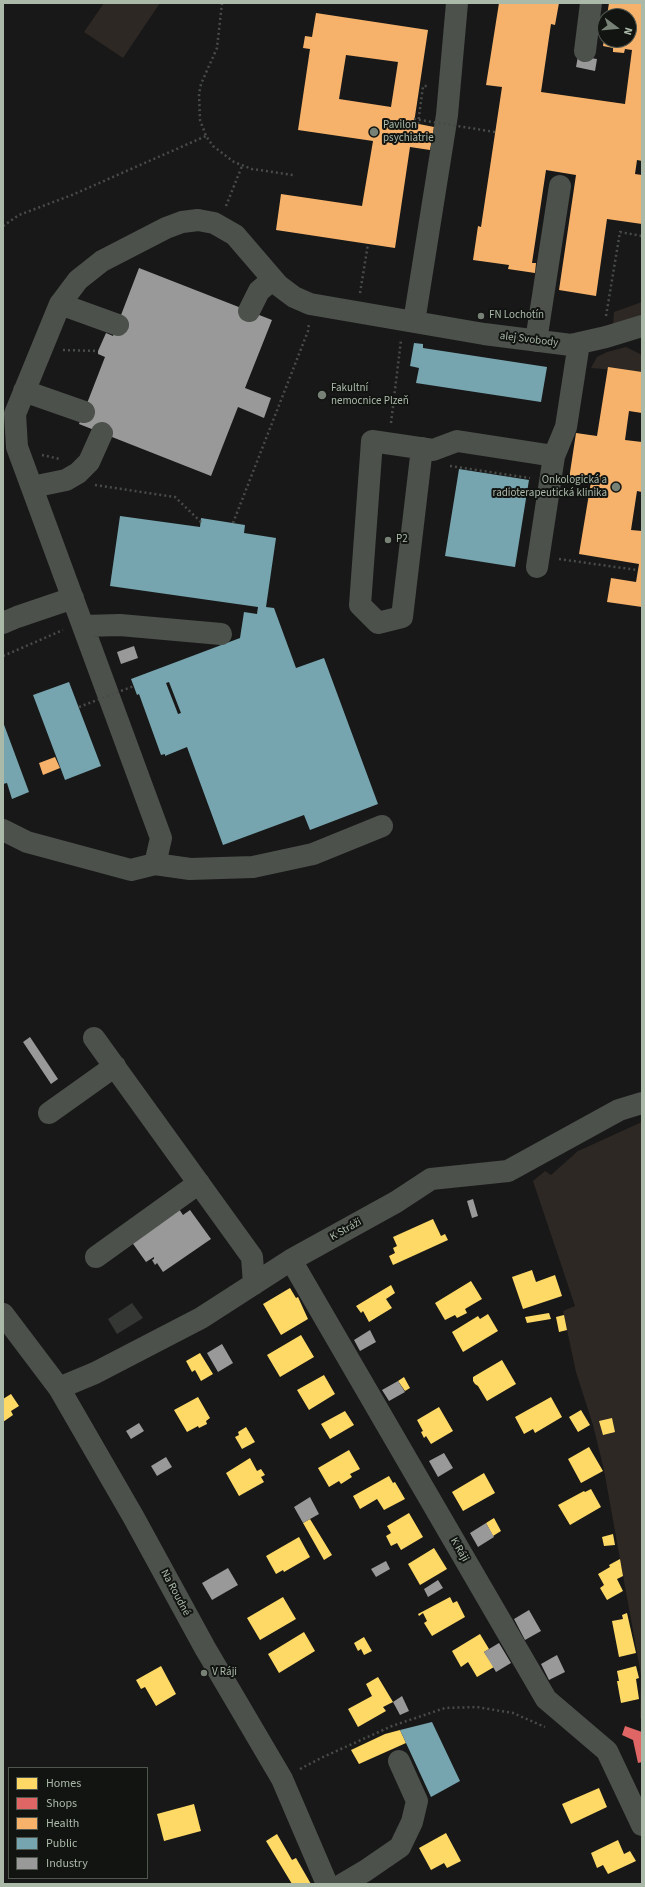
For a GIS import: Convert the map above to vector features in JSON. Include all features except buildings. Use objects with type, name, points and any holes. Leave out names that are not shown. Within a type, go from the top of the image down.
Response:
[{"type":"street","points":[[408,329],[447,115],[457,3]]},
{"type":"street","points":[[585,51],[591,3]]},
{"type":"street","points":[[536,341],[560,186]]},
{"type":"street","name":"alej Svobody","points":[[155,864],[161,838],[17,447],[15,414],[60,304],[78,280],[102,261],[172,225],[188,221],[208,221],[226,228],[239,239],[272,280],[294,297],[312,305],[408,329],[571,345],[606,337],[642,326]]},
{"type":"street","points":[[249,311],[259,291],[272,280]]},
{"type":"street","points":[[60,304],[118,325]]},
{"type":"street","points":[[537,567],[554,456],[566,427],[579,343]]},
{"type":"street","points":[[24,391],[84,412]]},
{"type":"street","points":[[32,487],[66,480],[78,473],[89,462],[102,434]]},
{"type":"street","points":[[422,448],[402,617],[378,622],[360,605],[372,441],[422,448],[433,450],[457,441],[554,456]]},
{"type":"street","points":[[8,616],[73,598]]},
{"type":"street","points":[[83,626],[120,625],[221,634]]},
{"type":"street","points":[[3,830],[27,842],[132,870],[155,864],[190,869],[253,866],[313,854],[382,826]]},
{"type":"street","points":[[94,1038],[252,1257],[254,1284]]},
{"type":"street","points":[[49,1113],[115,1066]]},
{"type":"street","name":"K Stráži","points":[[59,1388],[95,1373],[201,1318],[291,1260],[396,1202],[431,1180],[508,1171],[619,1110],[642,1103]]},
{"type":"street","points":[[96,1257],[199,1183]]},
{"type":"street","name":"K Ráji","points":[[291,1260],[546,1699],[607,1751],[642,1825]]},
{"type":"street","name":"Na Roudné","points":[[3,1314],[59,1388],[134,1518],[205,1648],[282,1779],[327,1884]]},
{"type":"street","points":[[343,1884],[365,1872],[400,1847],[412,1822],[417,1801],[399,1761]]},
{"type":"path","points":[[222,3],[217,48],[198,94],[200,120],[206,136],[213,146],[224,156],[242,166],[293,175]]},
{"type":"path","points":[[414,120],[495,132]]},
{"type":"path","points":[[3,226],[18,215],[72,195],[206,136]]},
{"type":"path","points":[[224,211],[242,166]]},
{"type":"path","points":[[606,337],[604,326],[620,232],[642,236]]},
{"type":"path","points":[[358,300],[368,244]]},
{"type":"path","points":[[233,523],[308,331],[312,305]]},
{"type":"path","points":[[388,443],[408,329]]},
{"type":"path","points":[[449,466],[532,478],[550,483]]},
{"type":"path","points":[[559,559],[638,570]]},
{"type":"path","points":[[3,656],[68,628],[83,626]]},
{"type":"path","points":[[79,707],[134,686]]},
{"type":"path","points":[[282,1779],[321,1758],[392,1726],[445,1708],[477,1707],[513,1713],[550,1729]]},
{"type":"shaded area","points":[[104,3],[160,3],[123,58],[84,32]]},
{"type":"shaded area","points":[[642,302],[642,317],[613,326],[614,312]]},
{"type":"shaded area","points":[[626,347],[642,355],[642,372],[591,368],[597,357],[607,352]]},
{"type":"shaded area","points":[[642,1122],[642,1722],[640,1717],[641,1675],[604,1470],[593,1425],[576,1372],[563,1311],[575,1306],[533,1181],[545,1171],[551,1175],[578,1151]]},
{"type":"place","name":"Pavilon psychiatrie","points":[[374,132]]},
{"type":"place","name":"FN Lochotín","points":[[481,316]]},
{"type":"place","name":"Fakultní nemocnice Plzeň","points":[[322,395]]},
{"type":"place","name":"Onkologická a radioterapeutická klinika","points":[[616,487]]},
{"type":"place","name":"P2","points":[[388,540]]},
{"type":"place","name":"V Ráji","points":[[204,1673]]}]
